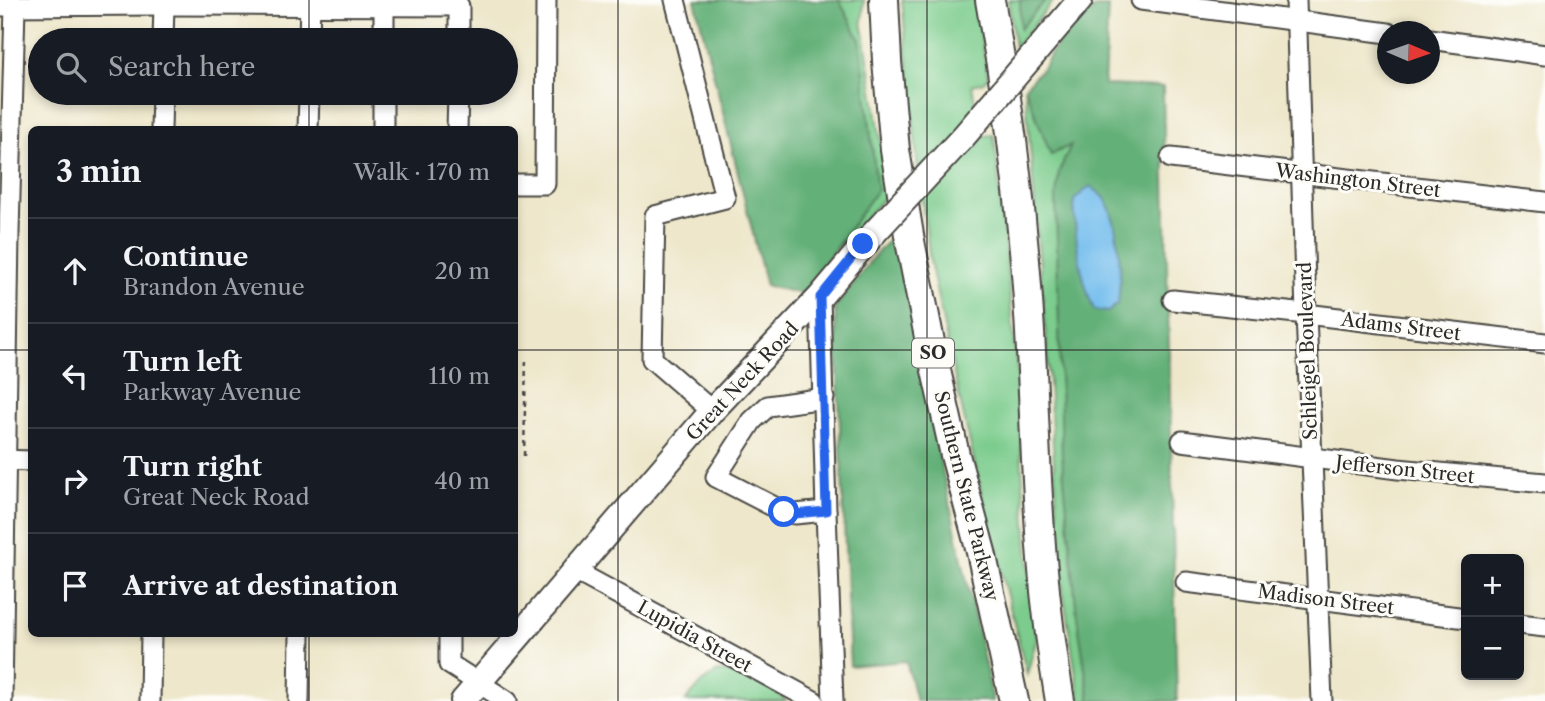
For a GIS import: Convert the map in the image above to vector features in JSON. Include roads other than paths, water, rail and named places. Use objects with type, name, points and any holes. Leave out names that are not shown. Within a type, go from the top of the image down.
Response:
[{"type":"highway","name":"Southern State Parkway","points":[[884,0],[895,150],[911,241],[952,442],[981,552],[1014,701]]},
{"type":"highway","points":[[991,3],[1019,204],[1028,298],[1042,558],[1060,701]]},
{"type":"main road","name":"Great Neck Road","points":[[518,637],[712,411],[820,297],[863,244],[964,136],[1080,0]]},
{"type":"main road","name":"Great Neck Road","points":[[470,692],[518,637]]},
{"type":"street","points":[[518,184],[545,184],[546,0]]},
{"type":"street","points":[[675,0],[725,198],[654,216],[652,359],[712,411]]},
{"type":"street","points":[[1141,0],[1377,31]]},
{"type":"street","name":"Schleigel Boulevard","points":[[1296,0],[1322,701]]},
{"type":"street","points":[[309,28],[310,3]]},
{"type":"street","points":[[2,701],[3,460],[9,233],[8,6],[310,3],[459,6],[459,28]]},
{"type":"street","points":[[163,28],[164,5]]},
{"type":"street","points":[[384,5],[384,28]]},
{"type":"street","points":[[1440,39],[1545,55]]},
{"type":"street","points":[[161,126],[162,105]]},
{"type":"street","points":[[308,126],[309,105]]},
{"type":"street","points":[[383,105],[383,126]]},
{"type":"street","points":[[457,126],[458,105]]},
{"type":"street","name":"Washington Street","points":[[1171,158],[1545,202]]},
{"type":"street","points":[[820,297],[833,701]]},
{"type":"street","name":"Adams Street","points":[[1173,300],[1545,343]]},
{"type":"street","points":[[824,398],[768,406],[752,421],[716,477],[784,512],[795,514],[826,511]]},
{"type":"street","name":"Jefferson Street","points":[[1182,441],[1545,484]]},
{"type":"street","points":[[3,460],[28,461]]},
{"type":"street","name":"Lupidia Street","points":[[575,571],[814,701]]},
{"type":"street","name":"Madison Street","points":[[1186,582],[1461,617]]},
{"type":"street","points":[[1524,625],[1545,627]]},
{"type":"street","points":[[150,701],[151,637]]},
{"type":"street","points":[[299,701],[300,637]]},
{"type":"street","points":[[450,637],[449,664],[470,692],[507,701]]},
{"type":"water","points":[[1090,186],[1106,200],[1117,237],[1120,265],[1118,303],[1108,312],[1094,310],[1085,283],[1075,229],[1074,200]]}]
